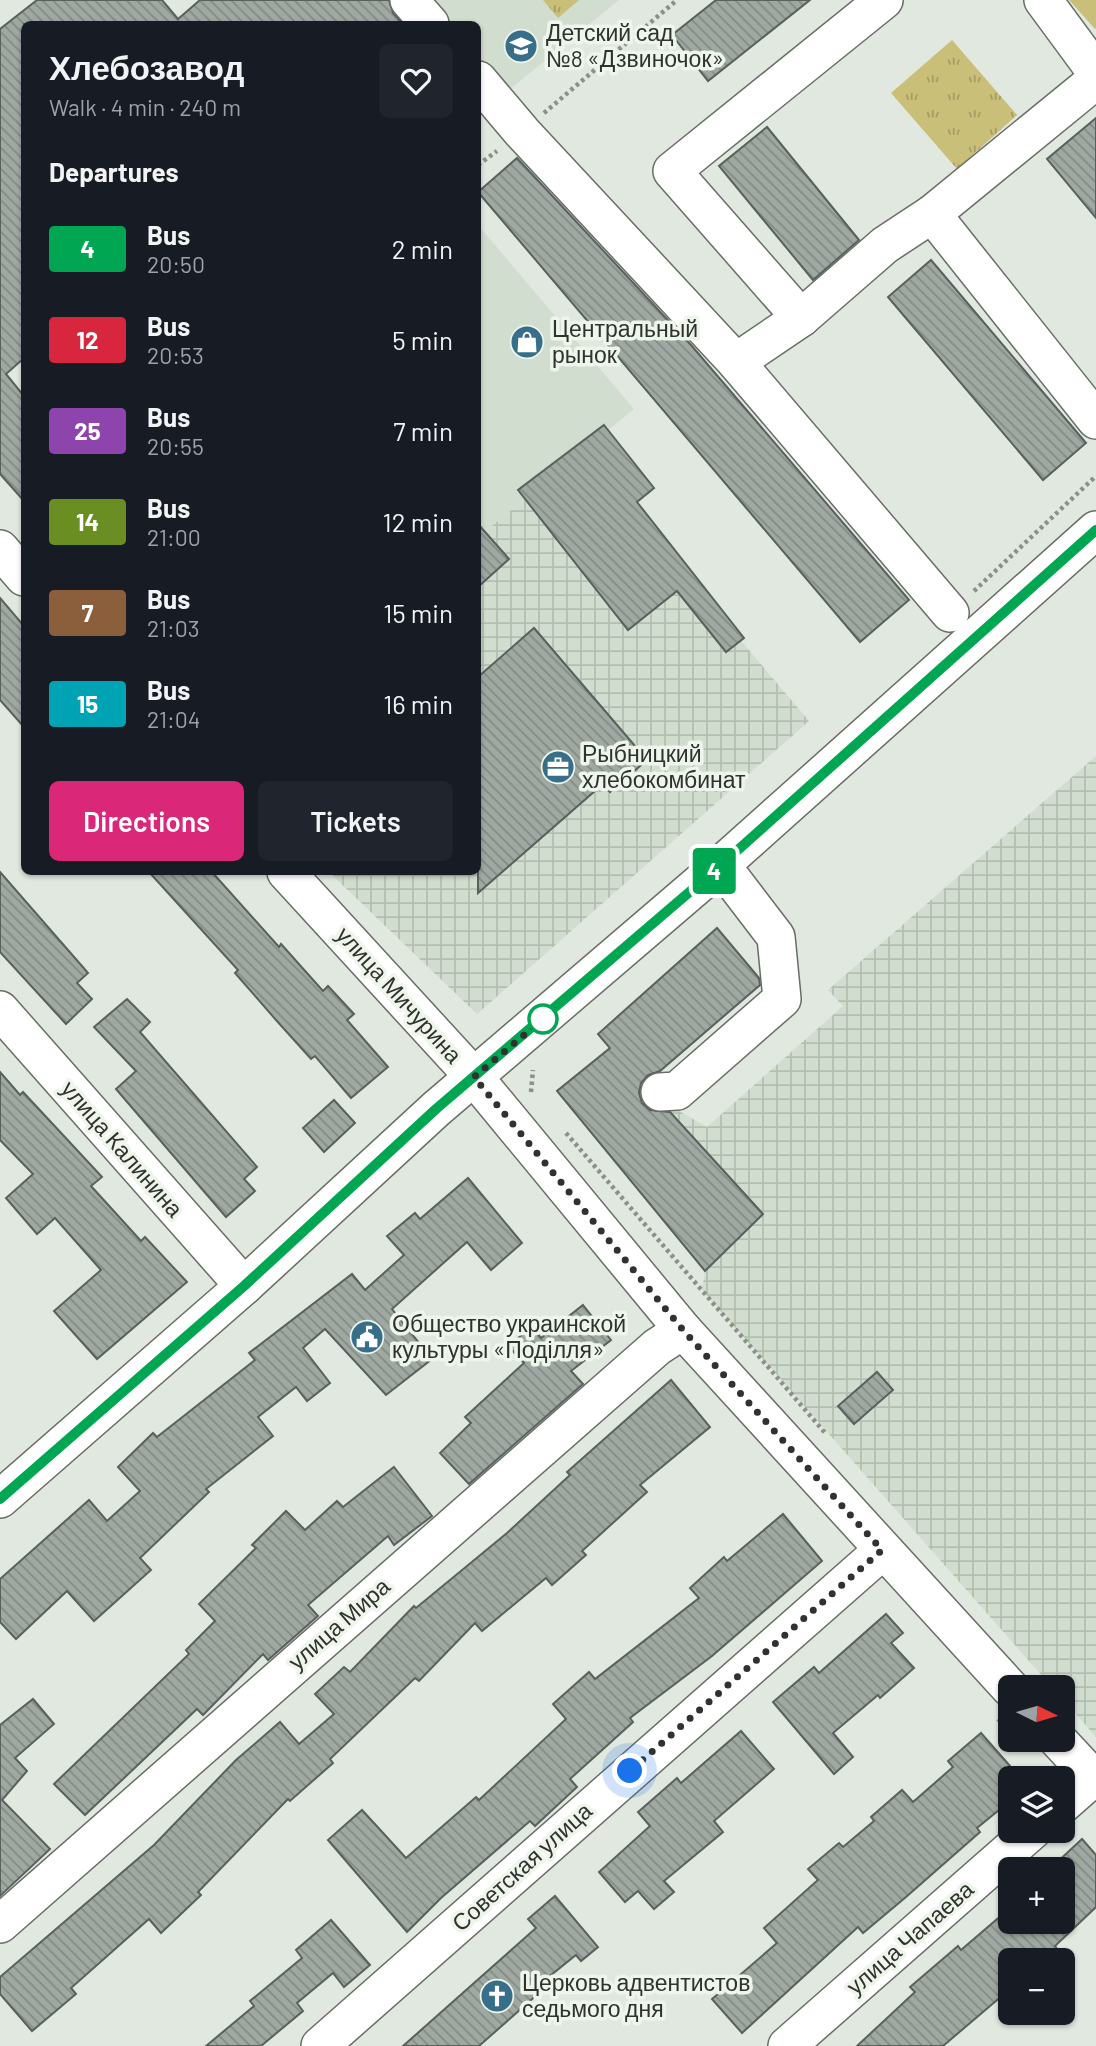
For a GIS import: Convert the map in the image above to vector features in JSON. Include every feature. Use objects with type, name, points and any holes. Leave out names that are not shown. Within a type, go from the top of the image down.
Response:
[{"type":"street","points":[[409,0],[427,21]]},
{"type":"street","points":[[801,318],[673,171],[884,0]]},
{"type":"street","points":[[1044,0],[1096,72]]},
{"type":"street","points":[[736,362],[801,318],[885,245],[932,214],[1096,80]]},
{"type":"street","points":[[481,84],[522,132],[736,362],[950,613]]},
{"type":"street","points":[[932,214],[1096,420]]},
{"type":"street","points":[[2,1494],[244,1286],[474,1077],[721,865],[1096,530]]},
{"type":"street","points":[[0,550],[21,574]]},
{"type":"street","points":[[660,1092],[677,1091],[782,999],[776,937],[721,865]]},
{"type":"street","name":"улица Мичурина","points":[[289,875],[474,1077],[683,1330],[882,1550],[998,1696]]},
{"type":"street","name":"улица Калинина","points":[[0,1010],[244,1286]]},
{"type":"street","name":"улица Мира","points":[[0,1924],[470,1508],[657,1347],[683,1330]]},
{"type":"street","name":"Советская улица","points":[[320,2046],[882,1550]]},
{"type":"street","points":[[1070,1752],[1095,1778],[1075,1794]]},
{"type":"street","name":"улица Чапаева","points":[[787,2046],[1018,1843]]},
{"type":"path","points":[[481,164],[677,0]]},
{"type":"path","points":[[950,613],[1096,476]]},
{"type":"path","points":[[534,1065],[529,1090],[538,1100]]},
{"type":"path","points":[[565,1132],[827,1436]]},
{"type":"shaded area","name":"Детский сад №8 «Дзвиночок»","points":[[424,0],[619,0],[502,96],[481,71],[481,21],[442,21]]},
{"type":"shaded area","name":"Центральный рынок","points":[[481,229],[634,409],[481,535]]},
{"type":"shaded area","name":"Рыбницкий хлебокомбинат","points":[[582,453],[809,721],[477,1014],[332,875],[481,875],[481,535]]},
{"type":"shaded area","points":[[1096,756],[1096,1737],[1075,1713],[1075,1675],[1041,1675],[702,1290],[705,1271],[763,1214],[656,1098],[707,1127],[843,1006],[828,990]]},
{"type":"green space","points":[[543,0],[579,0],[558,18]]},
{"type":"green space","points":[[1069,0],[1096,0],[1095,29]]},
{"type":"green space","points":[[952,40],[1017,115],[957,169],[891,93]]},
{"type":"building","points":[[37,0],[162,0],[178,19],[200,0],[389,0],[393,13],[400,21],[21,21],[21,361],[6,374],[21,392],[21,498],[0,474],[0,29]]},
{"type":"building","points":[[716,0],[810,0],[708,81],[672,35]]},
{"type":"building","points":[[1096,118],[1096,218],[1047,159]]},
{"type":"building","points":[[767,127],[859,240],[813,280],[719,166]]},
{"type":"building","points":[[517,158],[691,345],[909,600],[860,642],[481,196],[481,189]]},
{"type":"building","points":[[931,260],[1086,443],[1043,480],[888,297]]},
{"type":"building","points":[[604,425],[654,488],[637,502],[744,638],[726,652],[677,591],[628,630],[518,490]]},
{"type":"building","points":[[481,527],[509,559],[481,584]]},
{"type":"building","points":[[0,598],[21,622],[21,724],[0,700]]},
{"type":"building","name":"Рыбницкий хлебокомбинат","points":[[534,628],[647,760],[610,792],[603,784],[478,893],[478,875],[481,875],[481,674]]},
{"type":"building","points":[[0,872],[88,973],[77,983],[92,999],[66,1024],[0,952]]},
{"type":"building","points":[[152,875],[215,875],[279,947],[281,944],[323,991],[328,986],[354,1014],[347,1020],[388,1067],[351,1098],[315,1056],[311,1059],[276,1020],[235,973],[238,970]]},
{"type":"building","points":[[717,928],[759,978],[760,985],[660,1071],[648,1075],[641,1083],[639,1093],[642,1103],[650,1110],[670,1112],[763,1214],[705,1271],[557,1091],[610,1048],[598,1034]]},
{"type":"building","points":[[127,999],[150,1022],[140,1032],[257,1167],[244,1179],[255,1191],[226,1217],[116,1089],[136,1071],[94,1027]]},
{"type":"building","points":[[0,1072],[20,1095],[23,1092],[102,1177],[91,1186],[141,1241],[145,1237],[187,1282],[97,1359],[54,1311],[101,1270],[55,1218],[37,1234],[6,1198],[33,1174],[0,1140]]},
{"type":"building","points":[[334,1100],[355,1123],[324,1152],[303,1128]]},
{"type":"building","points":[[468,1178],[522,1243],[491,1270],[467,1242],[392,1309],[432,1359],[386,1395],[325,1329],[303,1348],[330,1383],[307,1401],[296,1387],[258,1417],[273,1436],[206,1489],[209,1492],[140,1558],[151,1570],[94,1621],[67,1591],[16,1639],[0,1622],[0,1579],[89,1500],[107,1521],[140,1491],[118,1467],[153,1433],[157,1437],[255,1360],[249,1353],[352,1274],[365,1290],[404,1255],[387,1236],[415,1213],[420,1219]]},
{"type":"building","points":[[583,1305],[611,1340],[571,1371],[583,1384],[469,1484],[440,1453],[471,1423],[465,1417],[524,1363],[509,1347],[531,1326],[541,1338]]},
{"type":"building","points":[[877,1372],[893,1390],[854,1424],[838,1406]]},
{"type":"building","points":[[671,1380],[710,1427],[640,1485],[647,1492],[582,1551],[586,1555],[552,1585],[546,1578],[482,1631],[475,1623],[419,1681],[415,1678],[330,1759],[333,1763],[290,1801],[288,1799],[198,1892],[201,1895],[161,1933],[149,1919],[71,1988],[76,1994],[32,2031],[0,1994],[0,1977],[154,1845],[236,1760],[280,1722],[299,1744],[334,1714],[315,1694],[344,1667],[350,1672],[414,1606],[416,1608],[507,1533],[570,1475],[567,1472]]},
{"type":"building","points":[[394,1467],[432,1516],[394,1545],[388,1536],[308,1605],[318,1616],[268,1660],[263,1654],[203,1715],[197,1709],[85,1815],[54,1784],[189,1654],[186,1650],[215,1621],[199,1604],[256,1548],[252,1545],[286,1511],[305,1530],[337,1501],[343,1507]]},
{"type":"building","points":[[783,1514],[822,1561],[712,1656],[630,1718],[633,1722],[570,1779],[577,1787],[535,1826],[530,1821],[441,1898],[407,1932],[328,1840],[362,1810],[406,1858],[476,1797],[479,1800],[566,1719],[553,1704],[589,1672],[595,1679],[699,1598],[690,1588],[724,1557],[727,1561]]},
{"type":"building","points":[[886,1614],[903,1633],[891,1643],[914,1668],[880,1698],[878,1695],[833,1733],[853,1757],[834,1774],[773,1702],[814,1667],[819,1673]]},
{"type":"building","points":[[33,1699],[54,1724],[15,1758],[27,1771],[2,1800],[50,1849],[0,1896],[0,1725]]},
{"type":"building","points":[[741,1731],[774,1769],[714,1821],[723,1832],[664,1881],[674,1892],[654,1909],[638,1891],[625,1902],[599,1872],[650,1826],[638,1812],[677,1778],[681,1783]]},
{"type":"building","points":[[981,1733],[1010,1766],[998,1766],[998,1811],[977,1828],[980,1832],[906,1897],[863,1933],[858,1927],[742,2033],[712,1999],[777,1943],[764,1928],[818,1880],[808,1869],[839,1843],[843,1847],[874,1821],[871,1817],[902,1790],[913,1802],[953,1767],[948,1761]]},
{"type":"building","points":[[1082,1839],[1096,1855],[1096,1907],[1075,1927],[1075,1857],[1063,1857]]},
{"type":"building","points":[[555,1896],[598,1947],[581,1961],[576,1955],[535,1988],[539,1993],[479,2046],[403,2046],[536,1928],[528,1919]]},
{"type":"building","points":[[998,1918],[998,1934],[1068,1934],[1055,1946],[1056,1948],[998,1948],[998,1999],[943,2046],[857,2046],[915,1992],[910,1987],[958,1946],[961,1950]]},
{"type":"building","points":[[331,1920],[370,1965],[344,1987],[333,1973],[297,2003],[303,2011],[261,2046],[206,2046],[254,2006],[250,2001],[302,1958],[296,1950]]},
{"type":"bus line","name":"4","points":[[0,1499],[244,1286],[436,1109],[721,865],[964,651],[1096,530]]},
{"type":"place","name":"Детский сад №8 «Дзвиночок»","points":[[521,46]]},
{"type":"place","name":"Центральный рынок","points":[[527,342]]},
{"type":"place","name":"Рыбницкий хлебокомбинат","points":[[558,767]]},
{"type":"place","name":"Общество украинской культуры «Поділля»","points":[[367,1337]]},
{"type":"place","name":"Церковь адвентистов седьмого дня","points":[[497,1996]]},
{"type":"route","points":[[543,1019],[474,1077],[683,1330],[882,1550],[630,1771]]}]
